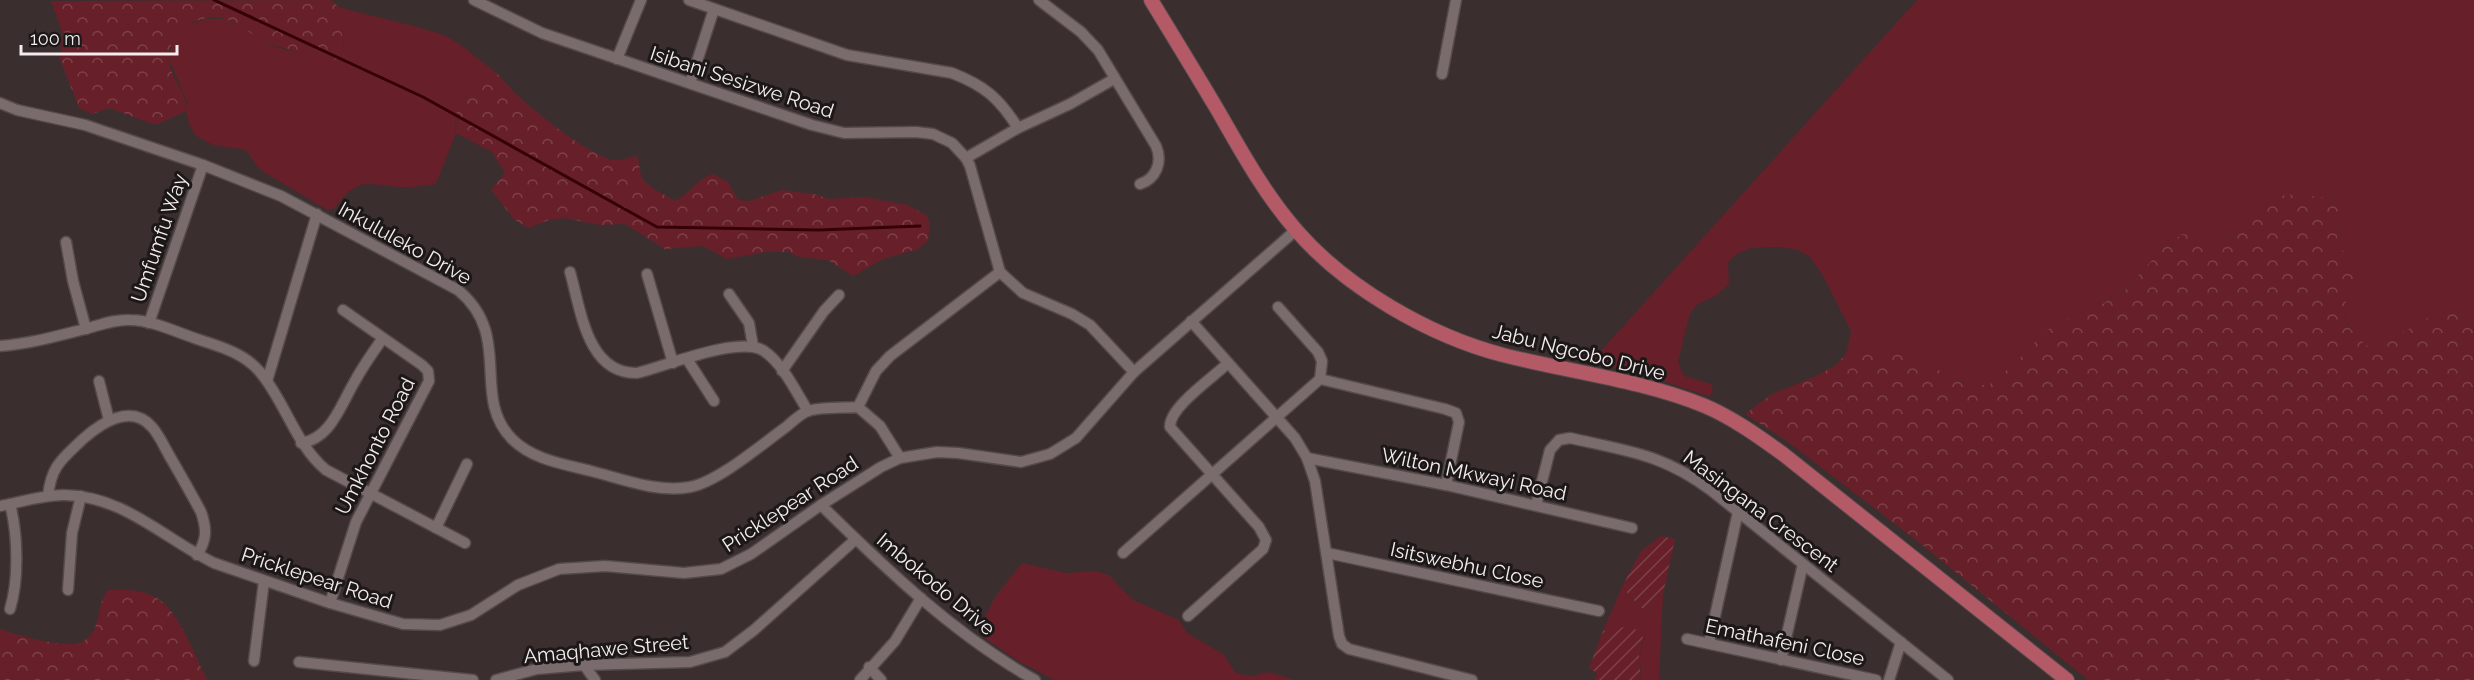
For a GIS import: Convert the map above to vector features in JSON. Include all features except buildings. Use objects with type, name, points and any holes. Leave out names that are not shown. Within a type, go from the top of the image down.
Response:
[{"type":"main road","name":"Jabu Ngcobo Drive","points":[[1151,0],[1249,164],[1296,230],[1316,251],[1370,293],[1432,329],[1502,355],[1669,394],[1707,407],[1747,429],[1782,454],[2067,680]]},
{"type":"street","name":"Isibani Sesizwe Road","points":[[474,0],[492,4],[542,33],[829,130],[852,133],[933,134],[952,143],[966,158]]},
{"type":"street","points":[[618,59],[641,0]]},
{"type":"street","points":[[689,0],[848,55],[952,73],[968,79],[1003,104],[1018,128]]},
{"type":"street","points":[[1039,0],[1090,41],[1158,151],[1155,174],[1150,180],[1140,184]]},
{"type":"street","points":[[1442,74],[1456,0]]},
{"type":"street","points":[[690,83],[714,9]]},
{"type":"street","points":[[1114,79],[1085,97],[1018,128],[966,158],[1000,272],[1023,294],[1072,314],[1090,325],[1134,372]]},
{"type":"street","name":"Inkululeko Drive","points":[[0,103],[17,110],[79,123],[203,165],[281,196],[435,277],[468,298],[487,331],[498,419],[511,438],[532,454],[641,484],[665,488],[689,487],[710,480],[808,411]]},
{"type":"street","name":"Umfumfu Way","points":[[149,323],[203,165]]},
{"type":"street","points":[[267,381],[317,214]]},
{"type":"street","name":"Pricklepear Road","points":[[5,505],[48,496],[81,496],[105,501],[128,510],[197,555],[330,603],[409,625],[429,626],[452,623],[471,615],[518,585],[559,569],[605,566],[684,573],[721,569],[751,554],[821,505],[881,467],[900,458],[937,452],[1021,462],[1050,454],[1077,438],[1134,372],[1296,230]]},
{"type":"street","points":[[66,242],[73,282],[86,329]]},
{"type":"street","points":[[570,272],[590,338],[604,362],[611,368],[628,373],[650,370],[736,345],[753,346],[765,352],[782,371],[808,411],[858,407],[880,426],[900,458]]},
{"type":"street","points":[[858,407],[876,371],[890,356],[1000,272]]},
{"type":"street","points":[[647,274],[673,363]]},
{"type":"street","points":[[729,294],[749,323],[753,346]]},
{"type":"street","points":[[782,371],[824,311],[839,295]]},
{"type":"street","points":[[1124,554],[1320,380],[1322,362],[1318,352],[1278,307]]},
{"type":"street","name":"Umkhonto Road","points":[[330,603],[351,535],[429,381],[427,369],[342,310]]},
{"type":"street","points":[[0,346],[34,342],[124,320],[149,323],[239,354],[258,369],[302,443],[311,456],[326,470],[465,543]]},
{"type":"street","points":[[1191,321],[1277,417],[1307,458],[1320,501],[1339,636],[1345,647],[1472,680]]},
{"type":"street","points":[[302,443],[315,440],[328,428],[383,338]]},
{"type":"street","points":[[687,359],[714,401]]},
{"type":"street","points":[[1188,616],[1263,549],[1266,540],[1259,527],[1173,431],[1171,418],[1178,408],[1228,363]]},
{"type":"street","points":[[1320,380],[1456,413],[1459,422],[1446,485]]},
{"type":"street","points":[[99,381],[109,420]]},
{"type":"street","points":[[48,496],[50,481],[56,466],[87,436],[109,420],[134,416],[153,428],[193,496],[204,522],[204,544],[197,555]]},
{"type":"street","name":"Masingana Crescent","points":[[1536,505],[1550,450],[1558,440],[1570,438],[1644,454],[1674,465],[1738,512],[1948,680]]},
{"type":"street","name":"Wilton Mkwayi Road","points":[[1307,458],[1446,485],[1632,528]]},
{"type":"street","points":[[436,528],[468,464]]},
{"type":"street","points":[[68,590],[72,533],[81,496]]},
{"type":"street","points":[[5,505],[17,544],[13,584],[15,593],[10,609]]},
{"type":"street","name":"Imbokodo Drive","points":[[821,505],[921,598],[989,652],[1035,680]]},
{"type":"street","points":[[1709,643],[1738,512]]},
{"type":"street","name":"Amaqhawe Street","points":[[496,680],[531,670],[584,665],[690,662],[725,652],[754,630],[856,539]]},
{"type":"street","name":"Isitswebhu Close","points":[[1327,553],[1599,611]]},
{"type":"street","points":[[1781,660],[1803,564]]},
{"type":"street","points":[[254,661],[264,581]]},
{"type":"street","points":[[860,680],[895,640],[921,598]]},
{"type":"street","name":"Emathafeni Close","points":[[1687,639],[1876,680]]},
{"type":"street","name":"Emathafeni Close","points":[[1889,680],[1901,642]]},
{"type":"street","points":[[325,652],[325,664]]},
{"type":"street","points":[[299,662],[473,680]]},
{"type":"street","points":[[584,665],[595,680]]},
{"type":"street","points":[[869,667],[881,680]]},
{"type":"green space","points":[[330,0],[339,7],[343,38],[343,57],[336,59],[314,58],[268,44],[228,20],[207,18],[188,25],[174,40],[169,60],[172,73],[186,104],[186,111],[153,124],[109,108],[92,114],[79,108],[60,59],[63,35],[51,1]]},
{"type":"green space","points":[[1917,0],[2474,0],[2474,306],[2427,318],[2375,351],[2354,332],[2345,313],[2354,271],[2337,238],[2345,216],[2343,202],[2296,194],[2259,206],[2230,237],[2211,242],[2197,235],[2162,249],[2125,290],[2101,305],[2079,313],[1989,386],[1963,383],[1906,353],[1893,349],[1863,348],[1846,354],[1851,331],[1823,276],[1810,257],[1800,251],[1783,247],[1750,248],[1735,255],[1728,263],[1729,284],[1717,295],[1696,305],[1690,313],[1678,362],[1684,376],[1711,384],[1713,389],[1710,397],[1663,381],[1591,362]]},
{"type":"green space","points":[[339,7],[443,35],[461,45],[489,67],[473,90],[465,96],[455,123],[456,133],[436,184],[408,187],[360,185],[352,189],[335,208],[327,210],[259,169],[246,150],[213,145],[196,136],[190,126],[186,111],[187,102],[169,59],[174,36],[187,25],[206,19],[225,19],[253,33],[269,45],[325,60],[344,45],[339,21]]},
{"type":"green space","points":[[489,67],[532,108],[591,151],[614,160],[636,156],[641,176],[646,182],[675,201],[713,174],[728,182],[738,200],[749,201],[782,190],[814,194],[829,199],[865,197],[908,205],[927,216],[930,224],[928,240],[918,249],[883,259],[853,276],[828,260],[799,257],[789,252],[765,252],[727,259],[703,246],[665,249],[625,224],[599,225],[565,218],[549,220],[528,228],[514,219],[491,190],[505,173],[492,152],[456,133],[457,108]]},
{"type":"green space","points":[[2296,194],[2343,202],[2345,216],[2337,238],[2353,266],[2354,275],[2353,285],[2345,306],[2346,320],[2353,332],[2374,350],[2427,318],[2457,306],[2474,306],[2474,680],[2088,680],[1916,540],[1784,439],[1745,414],[1772,394],[1814,377],[1836,365],[1846,354],[1862,347],[1896,348],[1911,354],[1963,384],[1989,385],[2017,361],[2045,331],[2079,313],[2101,305],[2125,290],[2162,249],[2182,234],[2197,235],[2211,242],[2230,237],[2259,206],[2280,196]]},
{"type":"green space","points":[[1661,536],[1675,539],[1663,594],[1656,596],[1645,609],[1641,608],[1622,587],[1641,551]]},
{"type":"green space","points":[[1022,563],[1066,573],[1095,571],[1109,575],[1133,600],[1179,620],[1187,633],[1223,654],[1236,673],[1252,676],[1269,672],[1295,680],[1055,680],[1018,661],[986,639],[983,621],[995,597]]},
{"type":"green space","points":[[1622,587],[1641,608],[1645,609],[1656,596],[1663,594],[1659,680],[1640,680],[1639,658],[1644,636],[1603,631]]},
{"type":"green space","points":[[108,590],[132,590],[146,593],[157,598],[167,607],[183,630],[208,680],[0,680],[0,629],[63,644],[80,643],[94,630]]},
{"type":"green space","points":[[1625,627],[1642,631],[1643,634],[1639,656],[1640,680],[1595,680],[1597,673],[1589,668],[1603,631]]},
{"type":"waterway","points":[[214,0],[423,97],[657,227],[819,230],[920,226]]}]
